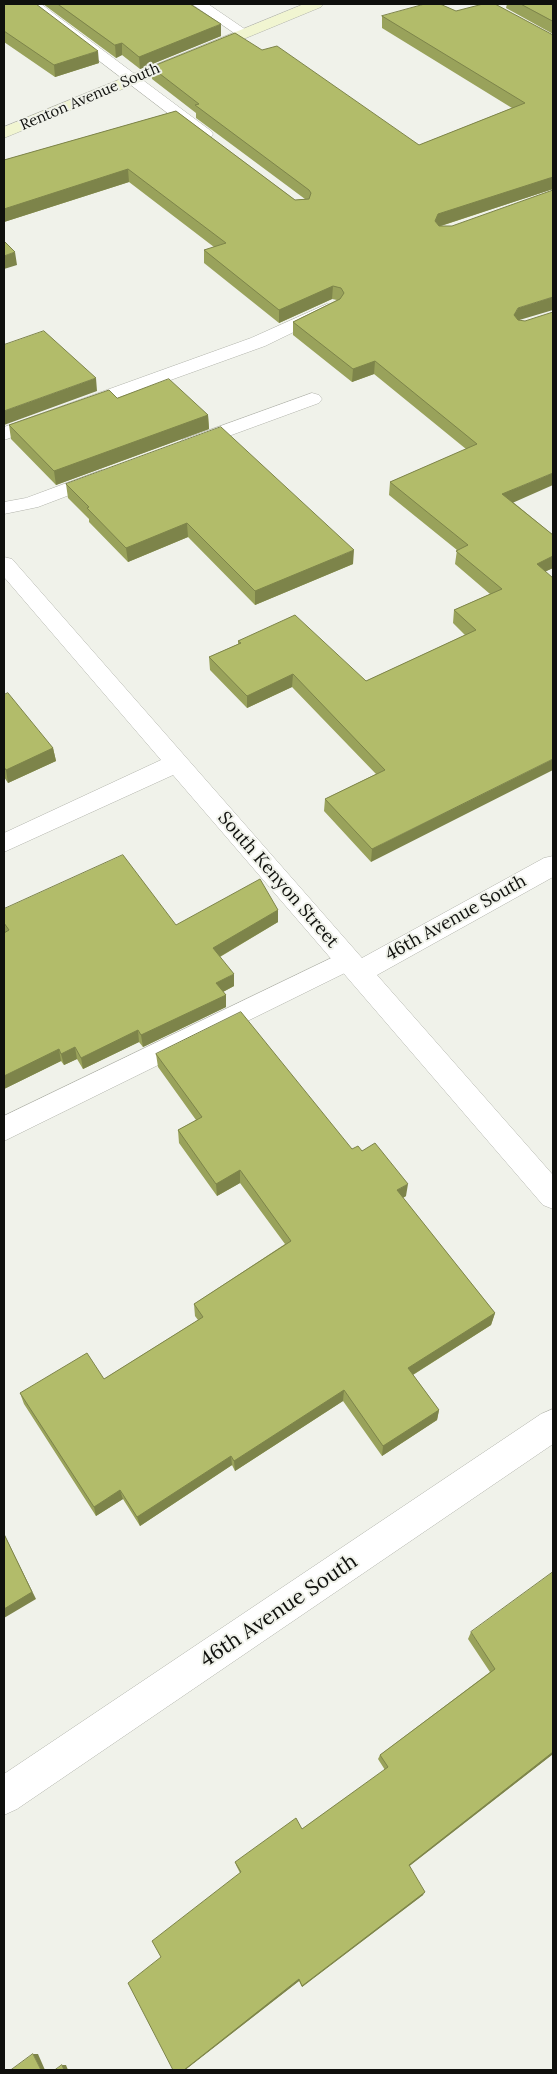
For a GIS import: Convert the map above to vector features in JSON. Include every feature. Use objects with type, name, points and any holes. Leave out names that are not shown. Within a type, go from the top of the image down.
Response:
[{"type":"main road","name":"Renton Avenue South","points":[[5,131],[316,4]]},
{"type":"street","points":[[32,4],[216,142]]},
{"type":"street","points":[[199,4],[245,34]]},
{"type":"street","points":[[4,434],[258,342],[333,306]]},
{"type":"street","points":[[167,453],[312,399]]},
{"type":"street","points":[[4,508],[31,503],[122,469]]},
{"type":"street","name":"South Kenyon Street","points":[[4,564],[553,1196]]},
{"type":"street","points":[[4,843],[177,762]]},
{"type":"street","name":"46th Avenue South","points":[[4,1129],[354,966],[553,865]]},
{"type":"street","name":"46th Avenue South","points":[[4,1795],[553,1425]]},
{"type":"building","points":[[4,4],[36,4],[98,51],[54,65],[4,31]]},
{"type":"building","points":[[58,4],[190,4],[221,24],[139,57],[122,43],[115,45]]},
{"type":"building","points":[[425,4],[440,4],[456,11],[483,4],[495,4],[553,35],[553,177],[438,214],[435,221],[439,226],[452,226],[553,190],[553,297],[518,308],[514,315],[518,320],[525,321],[553,312],[553,473],[502,494],[553,535],[553,556],[537,564],[553,578],[553,759],[372,849],[325,799],[385,770],[293,674],[247,696],[209,657],[241,643],[238,641],[295,615],[366,681],[476,630],[454,610],[502,589],[456,551],[468,545],[390,482],[477,444],[375,361],[353,369],[293,322],[340,299],[344,293],[341,288],[333,286],[279,310],[204,250],[226,243],[128,169],[4,209],[4,160],[176,111],[295,200],[309,199],[311,193],[309,190],[195,105],[199,104],[151,67],[235,33],[262,50],[277,46],[419,145],[525,103],[382,16]]},
{"type":"building","points":[[521,4],[553,4],[553,21]]},
{"type":"building","points":[[4,241],[15,252],[4,256]]},
{"type":"building","points":[[44,331],[96,378],[4,411],[4,345]]},
{"type":"building","points":[[169,379],[208,415],[54,471],[9,425],[109,390],[117,398]]},
{"type":"building","points":[[221,427],[354,550],[255,591],[187,523],[126,548],[66,484]]},
{"type":"building","points":[[8,693],[53,748],[6,770],[4,767],[4,695]]},
{"type":"building","points":[[123,855],[176,925],[260,879],[278,910],[213,948],[234,974],[216,983],[226,995],[141,1035],[138,1030],[81,1058],[75,1047],[61,1054],[59,1049],[4,1076],[4,933],[9,930],[4,923],[4,909]]},
{"type":"building","points":[[241,1012],[352,1149],[358,1146],[362,1151],[375,1143],[408,1184],[397,1190],[495,1313],[408,1368],[439,1410],[383,1446],[344,1390],[234,1461],[231,1456],[137,1517],[120,1490],[94,1507],[20,1393],[87,1353],[104,1379],[203,1317],[194,1304],[291,1241],[240,1170],[216,1184],[178,1130],[202,1117],[156,1054]]},
{"type":"building","points":[[4,1534],[32,1592],[4,1609]]},
{"type":"building","points":[[553,1572],[553,1752],[409,1865],[425,1892],[302,1986],[299,1979],[184,2070],[173,2070],[128,1983],[161,1957],[152,1941],[241,1872],[235,1862],[296,1818],[302,1829],[388,1767],[380,1755],[495,1669],[471,1632]]},
{"type":"building","points":[[33,2054],[41,2070],[11,2070]]},
{"type":"building","points":[[62,2065],[64,2070],[55,2070]]}]
